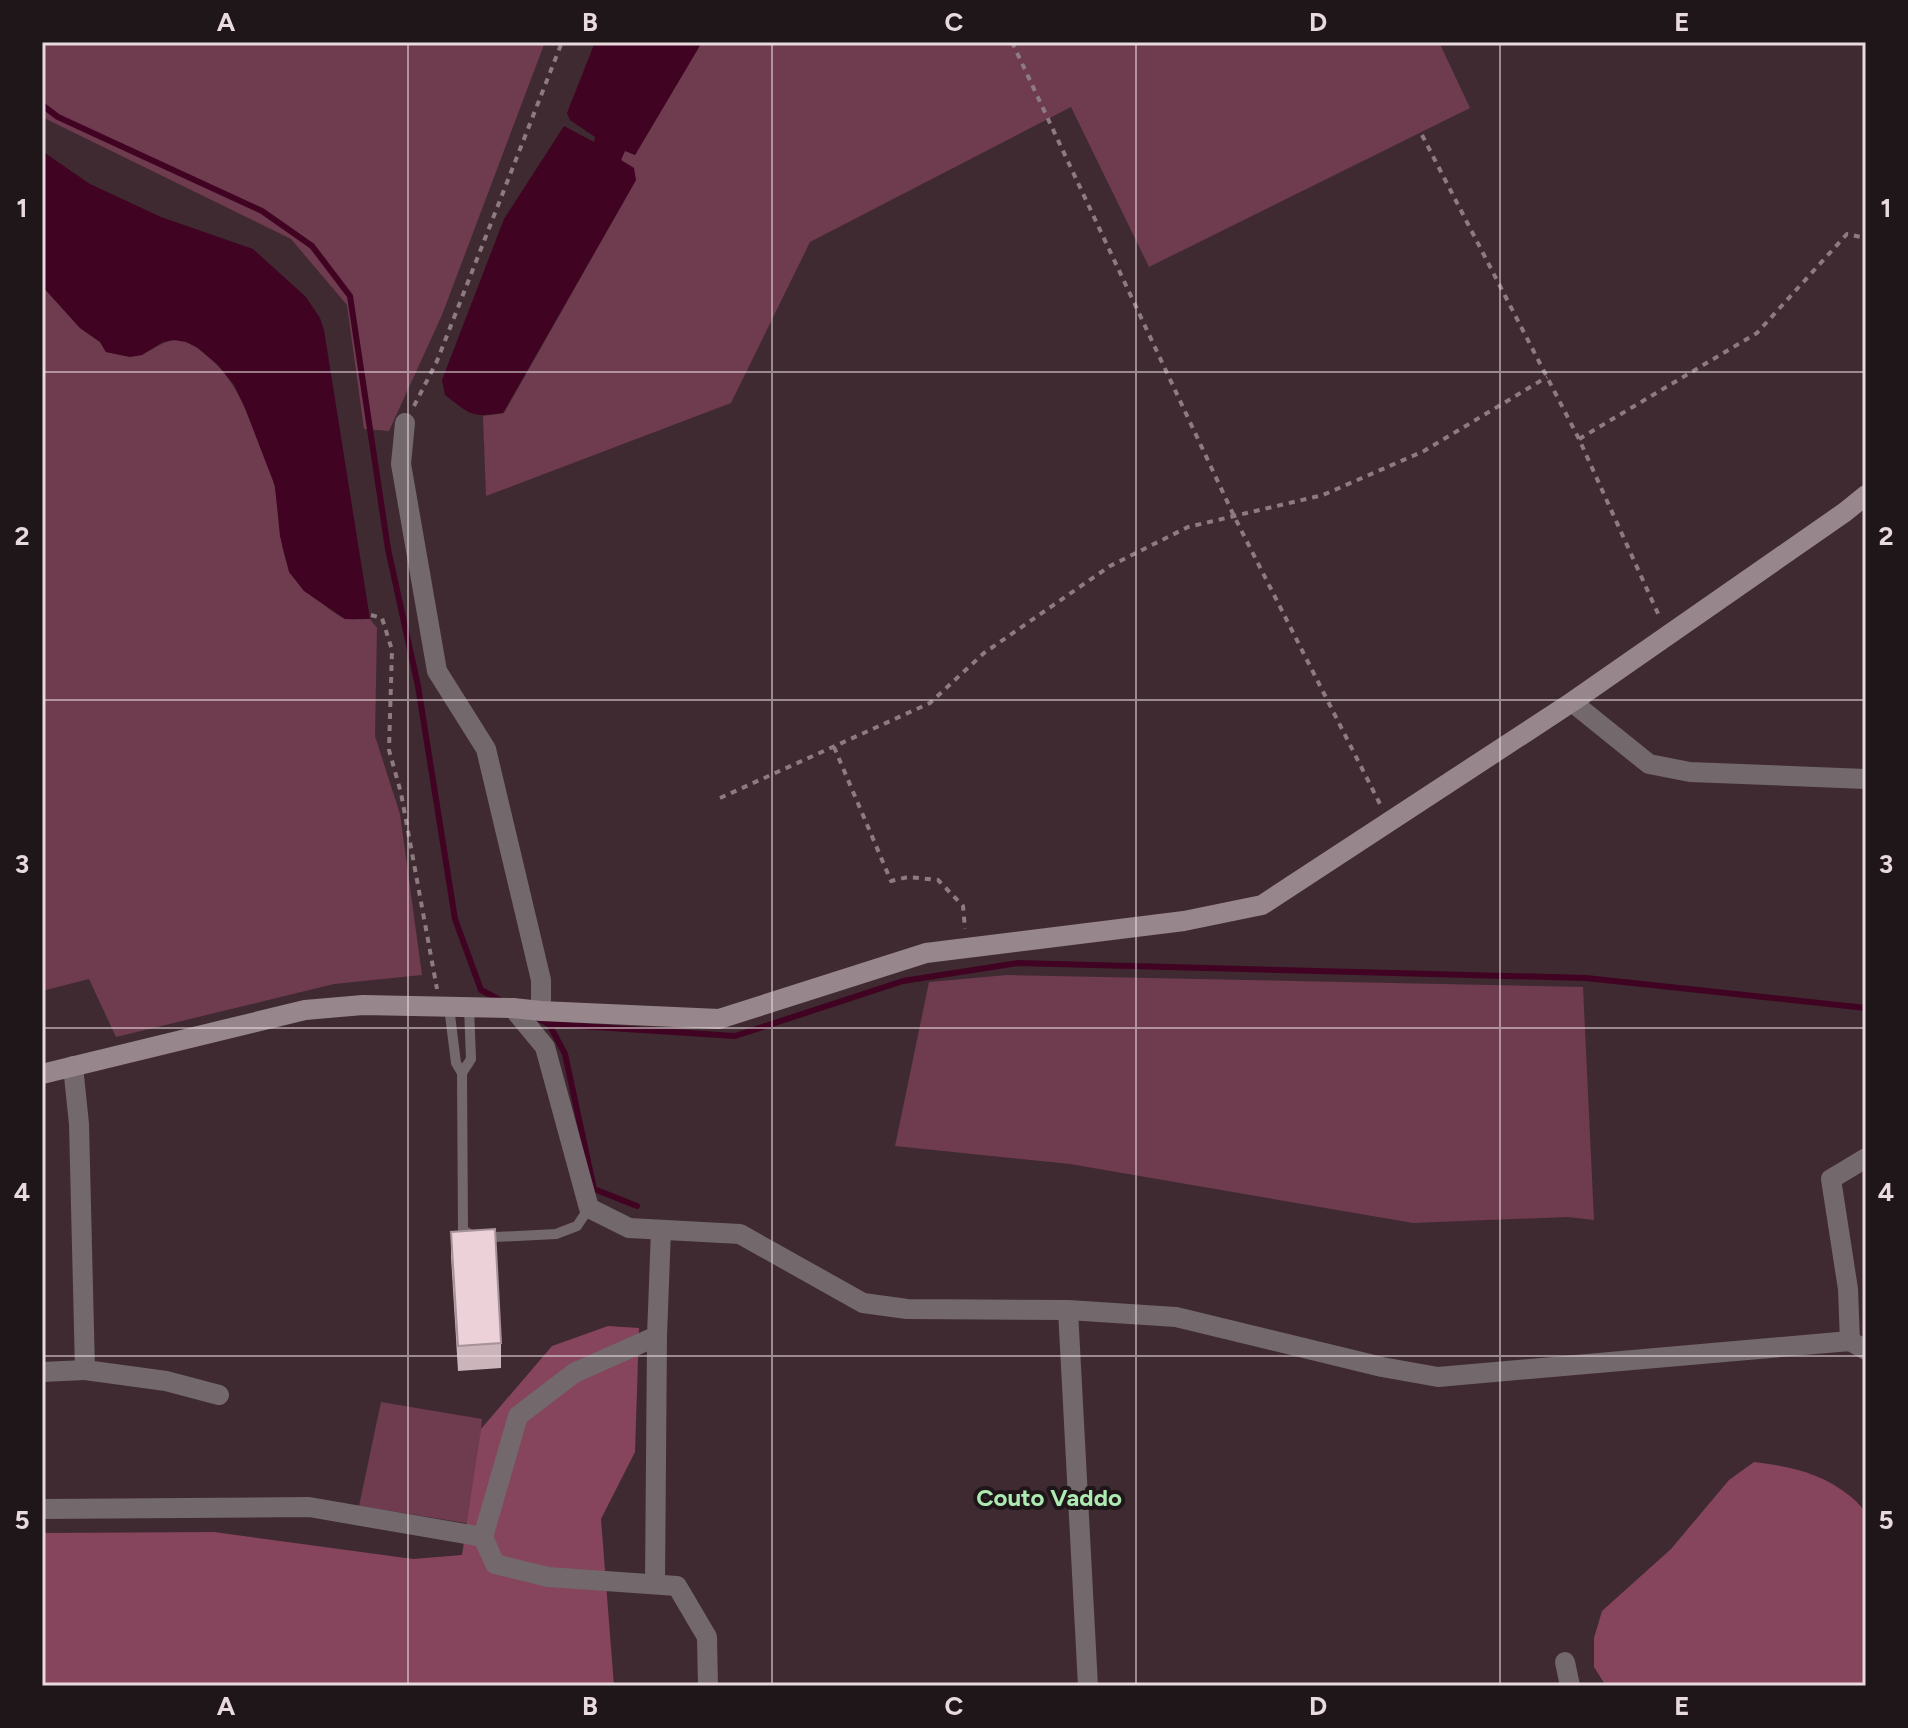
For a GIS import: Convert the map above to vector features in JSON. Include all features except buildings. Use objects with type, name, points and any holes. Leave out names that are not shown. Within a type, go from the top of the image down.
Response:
[{"type":"street","points":[[405,423],[401,464],[437,671],[486,749],[541,980],[539,1011]]},
{"type":"street","points":[[42,1074],[305,1010],[363,1005],[514,1008],[719,1019],[926,953],[1184,921],[1262,905],[1572,702],[1866,495]]},
{"type":"street","points":[[1572,702],[1649,764],[1690,772],[1866,779]]},
{"type":"street","points":[[514,1008],[545,1047],[589,1208],[629,1228],[740,1234],[863,1303],[907,1309],[1068,1310],[1176,1317],[1382,1367],[1438,1377],[1858,1346],[1831,1179],[1866,1158]]},
{"type":"street","points":[[73,1066],[79,1124],[85,1370]]},
{"type":"street","points":[[655,1584],[661,1230]]},
{"type":"street","points":[[1068,1310],[1088,1686]]},
{"type":"street","points":[[657,1336],[574,1373],[518,1416],[483,1537],[495,1564],[548,1577],[677,1586],[707,1637],[708,1686]]},
{"type":"street","points":[[42,1372],[85,1370],[166,1381],[219,1395]]},
{"type":"street","points":[[42,1509],[309,1507],[483,1537]]},
{"type":"street","points":[[1565,1662],[1570,1686]]},
{"type":"lane","points":[[453,1007],[471,1059],[462,1073]]},
{"type":"lane","points":[[453,1007],[456,1063],[462,1073],[463,1230],[476,1238],[556,1234],[577,1226],[589,1208]]},
{"type":"path","points":[[405,423],[437,361],[562,42]]},
{"type":"path","points":[[1012,42],[1234,516],[1389,823]]},
{"type":"path","points":[[1422,135],[1579,439],[1668,635]]},
{"type":"path","points":[[1579,439],[1757,333],[1847,234],[1866,238]]},
{"type":"path","points":[[720,798],[930,703],[984,653],[1110,566],[1188,527],[1323,495],[1424,451],[1547,377]]},
{"type":"path","points":[[371,615],[382,618],[392,650],[389,750],[453,1007]]},
{"type":"path","points":[[834,747],[891,881],[908,877],[938,880],[963,906],[968,947]]},
{"type":"shaded area","points":[[42,42],[545,42],[442,315],[389,431],[364,429],[347,305],[291,239],[42,117]]},
{"type":"shaded area","points":[[595,42],[702,42],[635,155],[625,151],[621,160],[634,168],[636,180],[503,413],[471,413],[445,395],[442,380],[504,219],[564,126],[594,142],[595,137],[570,120],[567,113]]},
{"type":"shaded area","points":[[702,42],[1439,42],[1470,108],[1149,267],[1071,107],[810,242],[731,403],[486,496],[483,416],[504,413],[636,180],[621,160],[625,150],[635,155]]},
{"type":"shaded area","points":[[42,151],[90,184],[161,217],[253,249],[306,297],[324,330],[370,619],[345,619],[304,591],[289,572],[280,536],[275,486],[245,408],[234,385],[218,365],[198,348],[174,340],[163,342],[142,355],[130,357],[106,352],[100,342],[80,328],[42,286]]},
{"type":"shaded area","points":[[42,286],[80,328],[100,342],[106,352],[138,355],[169,341],[180,340],[195,346],[217,365],[240,399],[271,474],[284,552],[295,579],[305,591],[339,616],[370,619],[377,628],[375,736],[400,814],[422,975],[334,984],[116,1037],[89,979],[42,991]]},
{"type":"shaded area","points":[[1007,975],[1583,987],[1594,1220],[1567,1217],[1413,1223],[1070,1164],[895,1146],[929,982]]},
{"type":"shaded area","points":[[608,1326],[639,1328],[635,1452],[601,1519],[614,1686],[42,1686],[42,1533],[214,1532],[413,1559],[462,1555],[481,1429],[552,1346]]},
{"type":"shaded area","points":[[381,1402],[482,1419],[472,1524],[359,1506]]},
{"type":"shaded area","points":[[1754,1462],[1817,1476],[1850,1496],[1866,1515],[1866,1686],[1606,1686],[1594,1667],[1594,1638],[1602,1611],[1671,1549],[1729,1480]]},
{"type":"waterway","points":[[42,105],[58,117],[262,211],[312,246],[350,296],[388,549],[418,686],[455,919],[481,990],[500,1000]]},
{"type":"waterway","points":[[535,1017],[549,1024],[735,1036],[903,981],[1018,963],[1586,978],[1866,1008]]},
{"type":"waterway","points":[[549,1024],[565,1054],[594,1189],[637,1206]]},
{"type":"district","name":"Couto Vaddo","points":[[1049,1497]]}]
